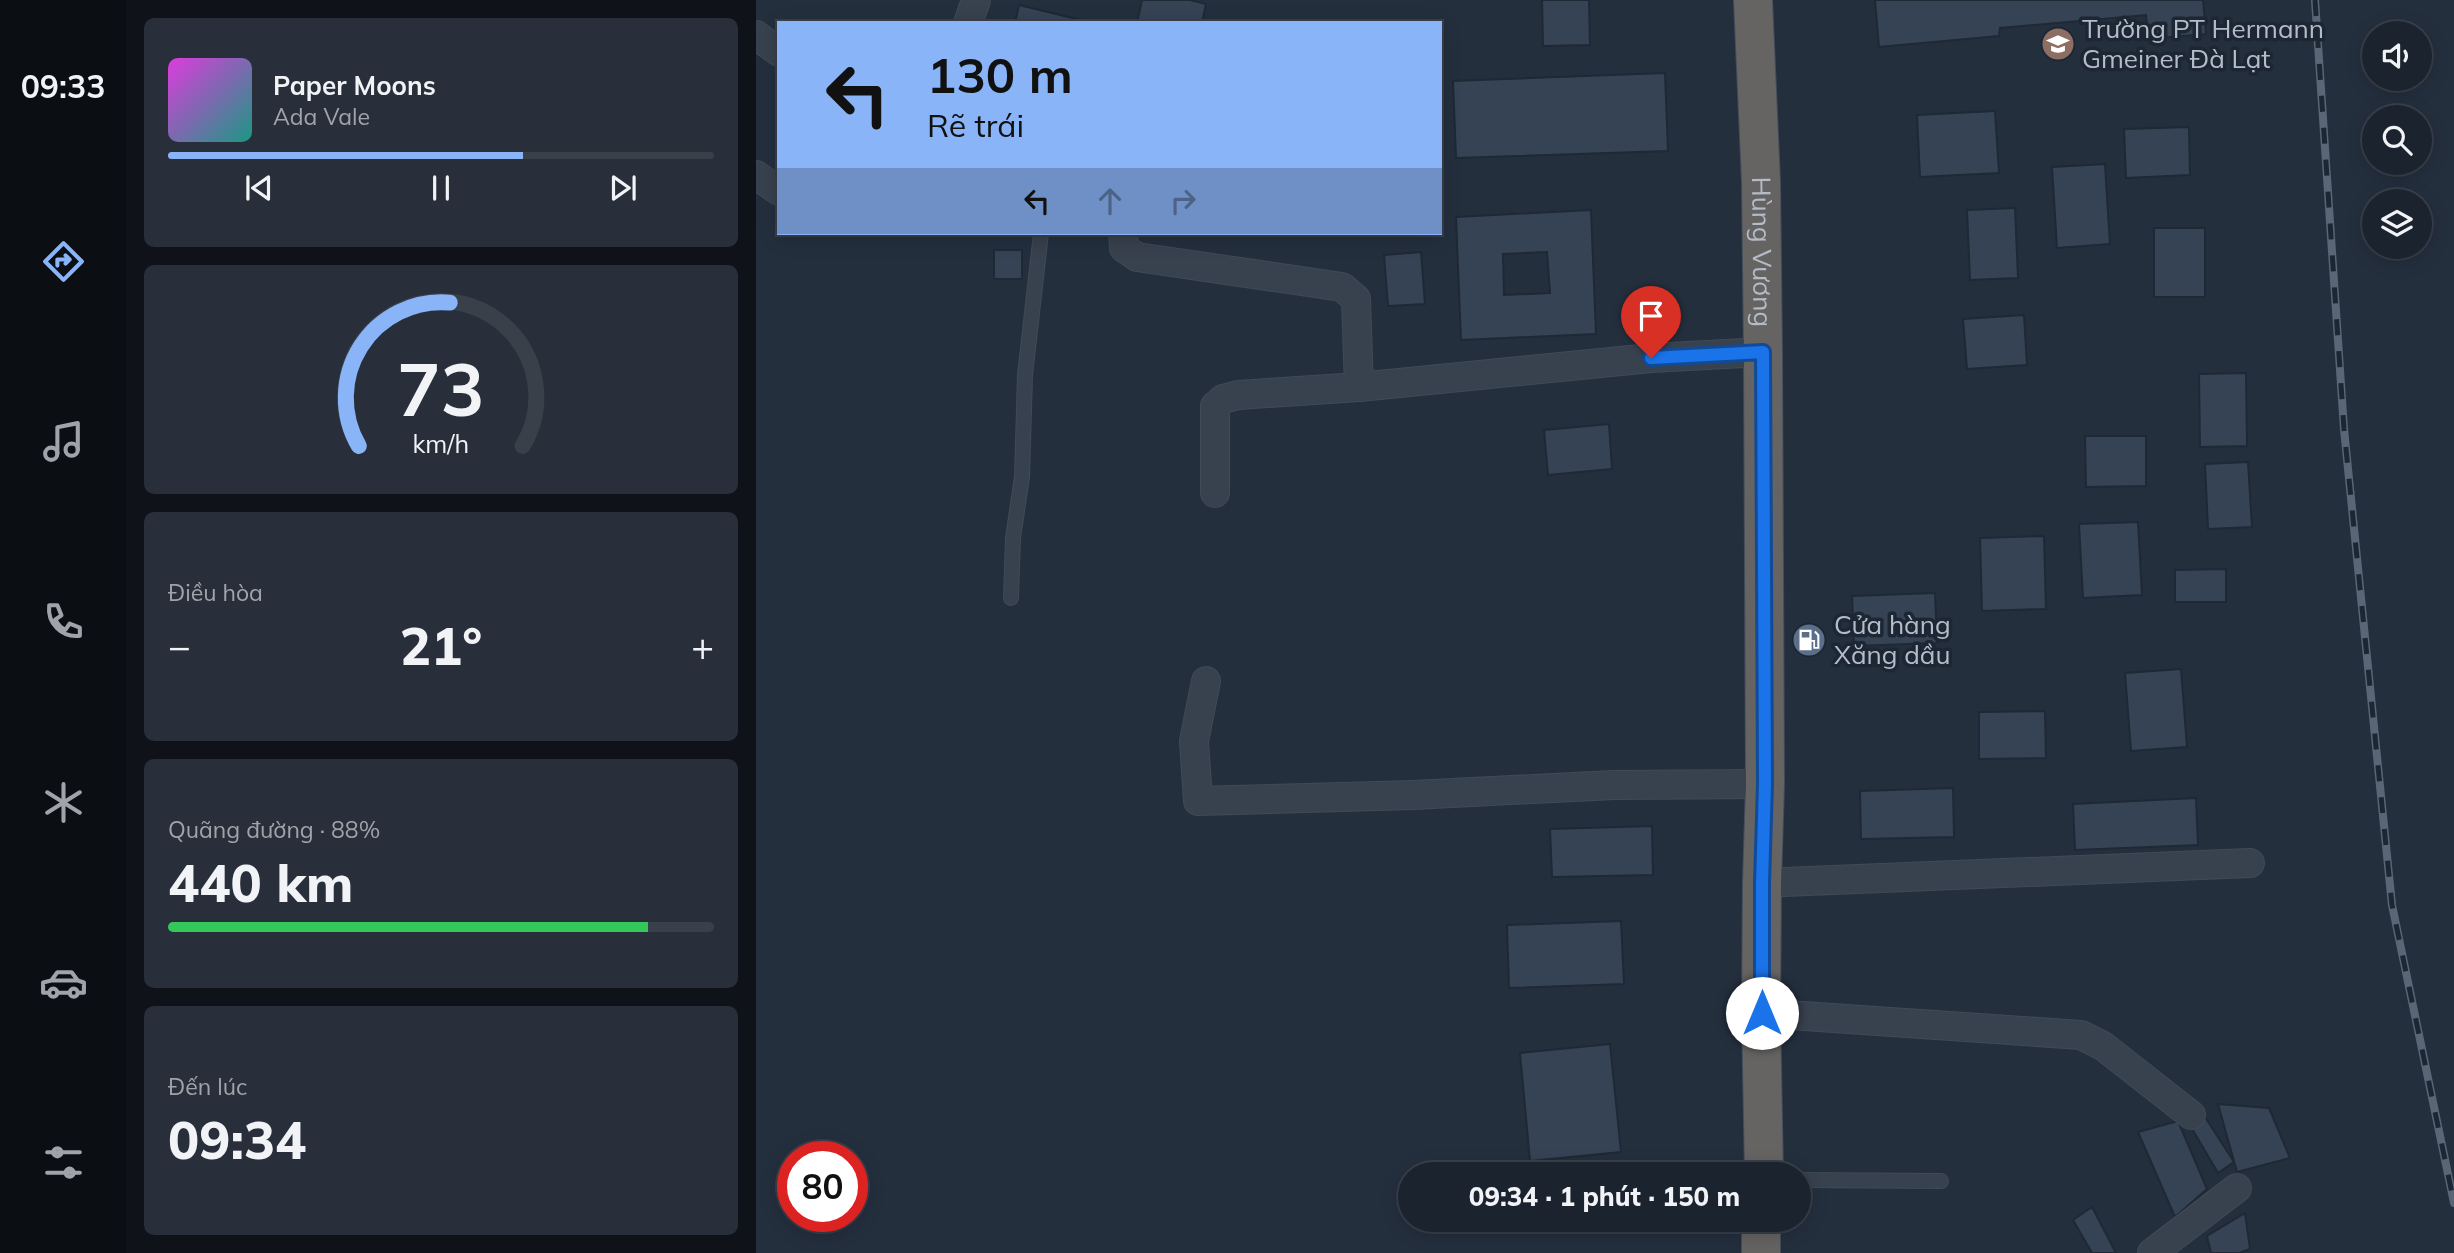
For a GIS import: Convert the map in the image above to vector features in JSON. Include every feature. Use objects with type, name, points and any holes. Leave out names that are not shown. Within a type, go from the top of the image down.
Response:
[{"type":"highway","name":"Hùng Vương","points":[[1753,0],[1762,183],[1764,1162]]},
{"type":"highway","points":[[1761,1232],[1761,1253]]},
{"type":"street","points":[[969,21],[976,0]]},
{"type":"street","points":[[756,35],[777,51]]},
{"type":"street","points":[[756,175],[777,190]]},
{"type":"street","points":[[1123,235],[1124,248],[1138,257],[1342,288],[1356,299],[1359,387]]},
{"type":"street","points":[[1215,492],[1215,406],[1223,398],[1651,358],[1763,352]]},
{"type":"street","points":[[1206,681],[1194,741],[1198,801],[1413,795],[1613,785],[1765,784]]},
{"type":"street","points":[[1762,883],[2250,863]]},
{"type":"street","points":[[1762,1013],[2081,1035],[2103,1046],[2192,1115]]},
{"type":"street","points":[[2152,1253],[2237,1188]]},
{"type":"lane","points":[[1011,598],[1013,538],[1022,477],[1026,375],[1041,235]]},
{"type":"lane","points":[[1811,1180],[1941,1181]]},
{"type":"building","points":[[1142,0],[1190,0],[1206,4],[1202,21],[1137,21]]},
{"type":"building","points":[[1542,0],[1589,0],[1590,45],[1543,46]]},
{"type":"building","points":[[1875,0],[2203,0],[2206,34],[2148,39],[2146,15],[2000,28],[1999,36],[1879,47]]},
{"type":"building","points":[[1019,5],[1085,21],[1015,21]]},
{"type":"building","points":[[1665,73],[1668,151],[1456,158],[1453,81]]},
{"type":"building","points":[[1995,111],[1999,173],[1920,177],[1917,115]]},
{"type":"building","points":[[2189,127],[2190,175],[2126,178],[2124,129]]},
{"type":"building","points":[[2105,164],[2110,244],[2057,248],[2052,167]]},
{"type":"building","points":[[2015,208],[2018,278],[1970,280],[1967,210]]},
{"type":"building","points":[[1591,210],[1596,334],[1461,340],[1456,217]],"holes":[[[1547,252],[1550,293],[1504,295],[1503,254]]]},
{"type":"building","points":[[2154,228],[2205,228],[2205,297],[2154,297]]},
{"type":"building","points":[[994,250],[1022,250],[1022,279],[994,279]]},
{"type":"building","points":[[1421,252],[1425,304],[1388,306],[1384,255]]},
{"type":"building","points":[[2024,315],[2027,365],[1967,369],[1963,319]]},
{"type":"building","points":[[2246,373],[2247,446],[2200,447],[2199,374]]},
{"type":"building","points":[[1609,424],[1612,469],[1548,475],[1544,430]]},
{"type":"building","points":[[2085,436],[2146,436],[2146,486],[2086,487]]},
{"type":"building","points":[[2248,462],[2252,527],[2208,529],[2205,464]]},
{"type":"building","points":[[2138,522],[2142,595],[2083,598],[2079,524]]},
{"type":"building","points":[[2044,536],[2046,609],[1982,611],[1980,538]]},
{"type":"building","points":[[2226,569],[2226,602],[2175,602],[2175,570]]},
{"type":"building","points":[[1935,593],[1937,643],[1854,646],[1852,596]]},
{"type":"building","points":[[2181,669],[2187,747],[2131,751],[2125,673]]},
{"type":"building","points":[[2045,711],[2046,758],[1979,759],[1979,712]]},
{"type":"building","points":[[1953,788],[1954,837],[1861,839],[1860,791]]},
{"type":"building","points":[[2196,798],[2198,845],[2075,850],[2073,804]]},
{"type":"building","points":[[1652,826],[1653,875],[1552,877],[1550,829]]},
{"type":"building","points":[[1621,921],[1624,984],[1509,988],[1507,925]]},
{"type":"building","points":[[1610,1044],[1621,1152],[1530,1161],[1520,1053]]},
{"type":"building","points":[[2218,1104],[2269,1108],[2290,1158],[2237,1172]]},
{"type":"building","points":[[2203,1114],[2234,1162],[2218,1173],[2191,1127]]},
{"type":"building","points":[[2178,1121],[2207,1189],[2175,1217],[2138,1132]]},
{"type":"building","points":[[2092,1207],[2116,1253],[2092,1253],[2073,1220]]},
{"type":"building","points":[[2245,1213],[2250,1249],[2239,1253],[2211,1253],[2207,1236]]},
{"type":"railway","points":[[2315,0],[2344,429],[2392,905],[2454,1203]]},
{"type":"place","name":"Trường PT Hermann Gmeiner Đà Lạt","points":[[2058,44]]},
{"type":"place","name":"Cửa hàng Xăng dầu","points":[[1809,640]]},
{"type":"route","points":[[1651,358],[1763,352],[1765,784],[1762,1013]]}]
